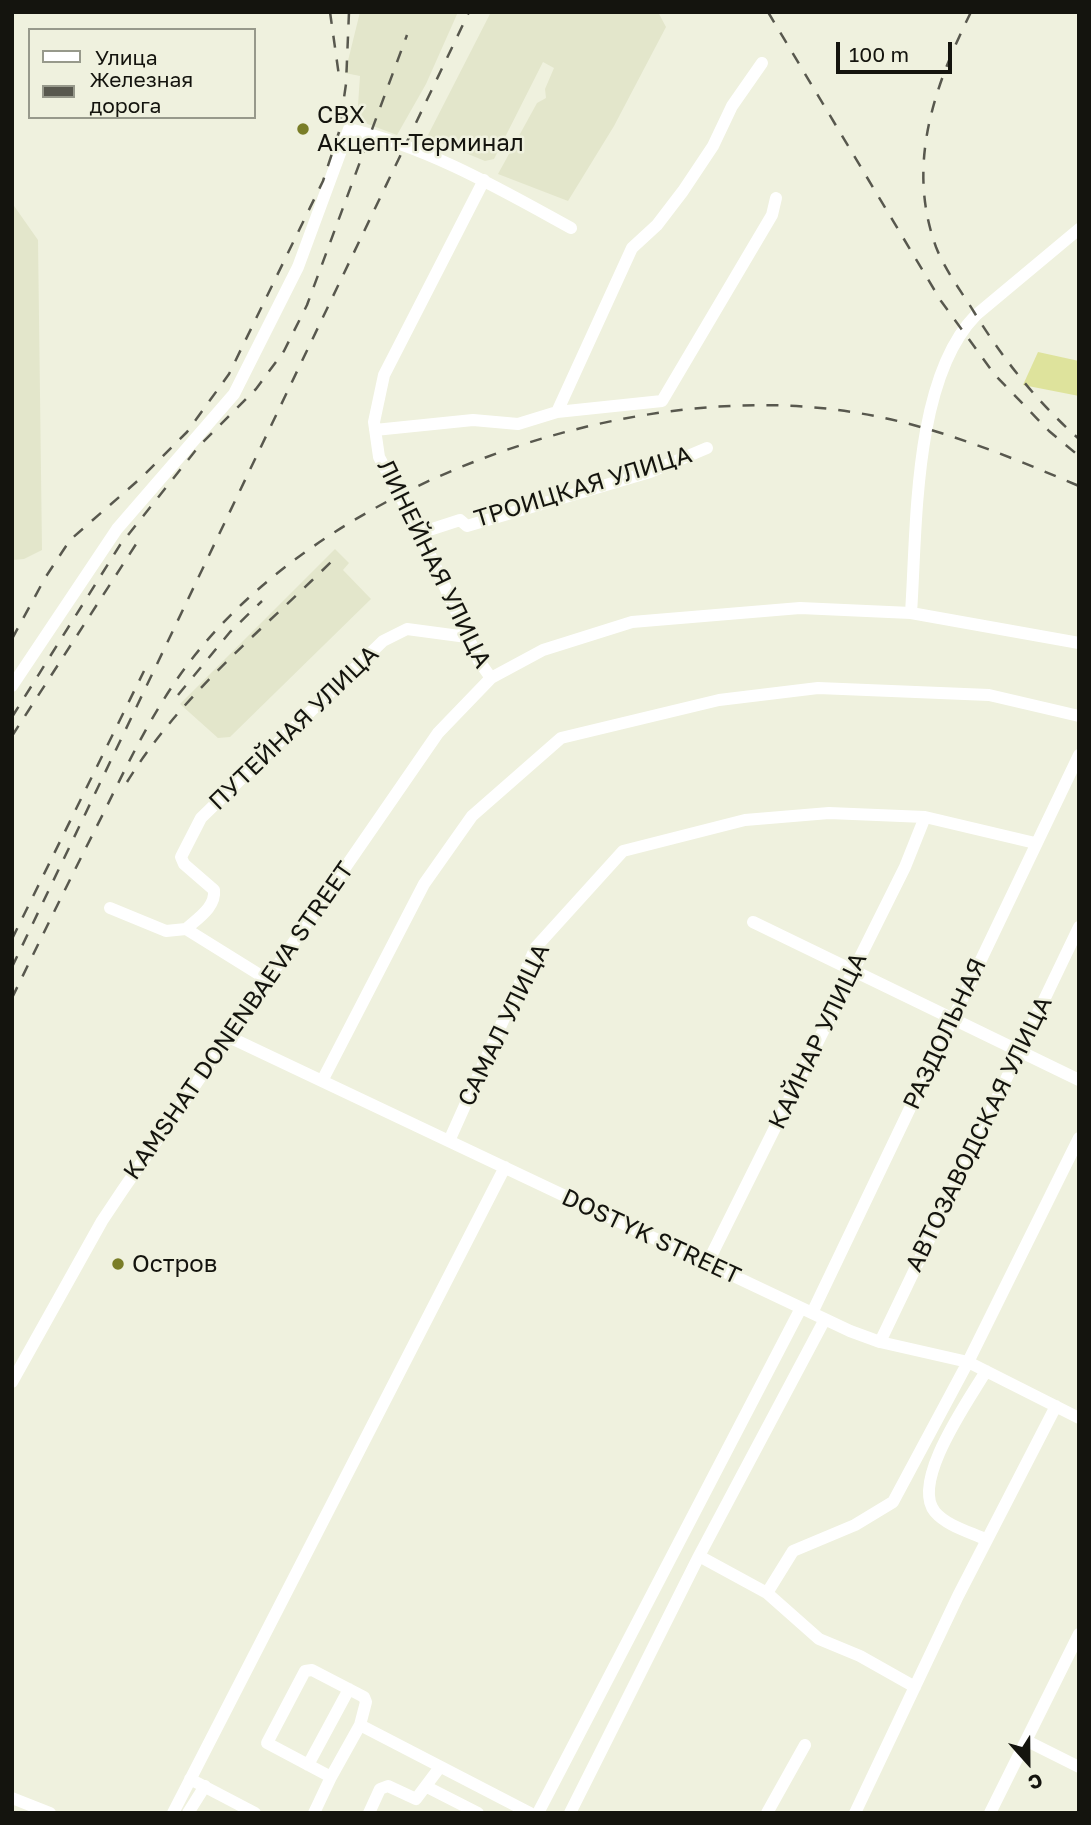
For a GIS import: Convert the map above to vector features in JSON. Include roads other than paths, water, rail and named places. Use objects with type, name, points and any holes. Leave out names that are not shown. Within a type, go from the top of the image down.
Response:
[{"type":"street","points":[[557,412],[632,248],[657,225],[684,191],[713,146],[732,106],[762,63]]},
{"type":"street","points":[[12,686],[117,529],[234,394],[298,267],[349,129],[389,138],[484,180],[571,228]]},
{"type":"street","name":"ЛИНЕЙНАЯ УЛИЦА","points":[[484,180],[384,375],[375,430],[379,457],[421,533],[467,636],[491,678]]},
{"type":"street","points":[[375,430],[472,420],[518,424],[557,412],[662,401],[772,215],[776,198]]},
{"type":"street","points":[[911,613],[926,428],[949,351],[961,329],[1079,229]]},
{"type":"street","name":"ТРОИЦКАЯ УЛИЦА","points":[[421,533],[460,520],[467,526],[480,523],[650,472],[707,448]]},
{"type":"street","name":"KAMSHAT DONENBAEVA STREET","points":[[12,1382],[102,1222],[438,733],[491,678],[543,650],[632,621],[800,608],[911,613],[1079,643]]},
{"type":"street","name":"ПУТЕЙНАЯ УЛИЦА","points":[[186,929],[211,906],[215,896],[214,890],[184,864],[181,857],[201,818],[383,641],[407,629],[467,636]]},
{"type":"street","points":[[322,1081],[424,884],[472,816],[561,738],[719,700],[818,688],[989,695],[1079,716]]},
{"type":"street","name":"РАЗДОЛЬНАЯ","points":[[538,1813],[806,1311],[953,1019],[1079,755]]},
{"type":"street","name":"САМАЛ УЛИЦА","points":[[449,1141],[536,947],[623,850],[745,820],[829,813],[925,817],[1035,843]]},
{"type":"street","name":"КАЙНАР УЛИЦА","points":[[707,1264],[905,867],[925,817]]},
{"type":"street","points":[[110,908],[166,931],[186,929],[268,980]]},
{"type":"street","points":[[752,922],[1079,1080]]},
{"type":"street","name":"АВТОЗАВОДСКАЯ УЛИЦА","points":[[880,1342],[1079,927]]},
{"type":"street","name":"DOSTYK STREET","points":[[229,1037],[806,1311],[880,1342],[968,1362],[1079,1418]]},
{"type":"street","points":[[767,1592],[793,1551],[855,1525],[893,1502],[968,1362],[1079,1138]]},
{"type":"street","points":[[173,1813],[505,1167]]},
{"type":"street","points":[[570,1813],[699,1556],[825,1319]]},
{"type":"street","points":[[986,1371],[944,1444],[928,1483],[933,1510],[944,1521],[987,1540]]},
{"type":"street","points":[[855,1813],[987,1540],[1056,1406]]},
{"type":"street","points":[[699,1556],[767,1592],[819,1639],[860,1656],[915,1687]]},
{"type":"street","points":[[990,1813],[1079,1634]]},
{"type":"street","points":[[314,1813],[360,1725],[366,1702],[349,1689],[312,1670],[305,1671],[285,1704],[267,1743],[331,1777]]},
{"type":"street","points":[[308,1765],[349,1689]]},
{"type":"street","points":[[360,1725],[530,1813]]},
{"type":"street","points":[[1027,1741],[1079,1767]]},
{"type":"street","points":[[767,1813],[805,1745]]},
{"type":"street","points":[[369,1813],[380,1789],[388,1786],[416,1799],[440,1767]]},
{"type":"street","points":[[190,1779],[255,1813]]},
{"type":"street","points":[[188,1813],[205,1786]]},
{"type":"street","points":[[427,1787],[480,1813],[493,1794]]},
{"type":"street","points":[[12,1798],[50,1813]]},
{"type":"railway","points":[[330,12],[339,76]]},
{"type":"railway","points":[[12,639],[45,578],[70,540],[142,477],[187,432],[229,374],[323,181],[339,132],[346,84],[349,12]]},
{"type":"railway","points":[[12,967],[469,12]]},
{"type":"railway","points":[[768,12],[941,301],[995,375],[1049,431],[1079,456]]},
{"type":"railway","points":[[971,12],[946,69],[928,127],[924,156],[927,216],[944,264],[985,329],[1035,395],[1079,439]]},
{"type":"railway","points":[[12,717],[120,545],[200,445],[256,389],[284,351],[307,305],[407,35]]},
{"type":"railway","points":[[12,998],[134,752],[156,712],[195,655],[254,593],[326,538],[407,492],[494,454],[585,427],[677,410],[767,405],[852,412],[911,424],[996,452],[1079,486]]},
{"type":"railway","points":[[12,736],[140,538]]},
{"type":"railway","points":[[127,782],[173,719],[198,691],[337,556]]},
{"type":"railway","points":[[178,695],[230,632],[262,601]]},
{"type":"railway","points":[[12,939],[144,671]]},
{"type":"place","name":"СВХ Акцепт-Терминал","points":[[303,129]]},
{"type":"place","name":"Остров","points":[[118,1264]]}]
